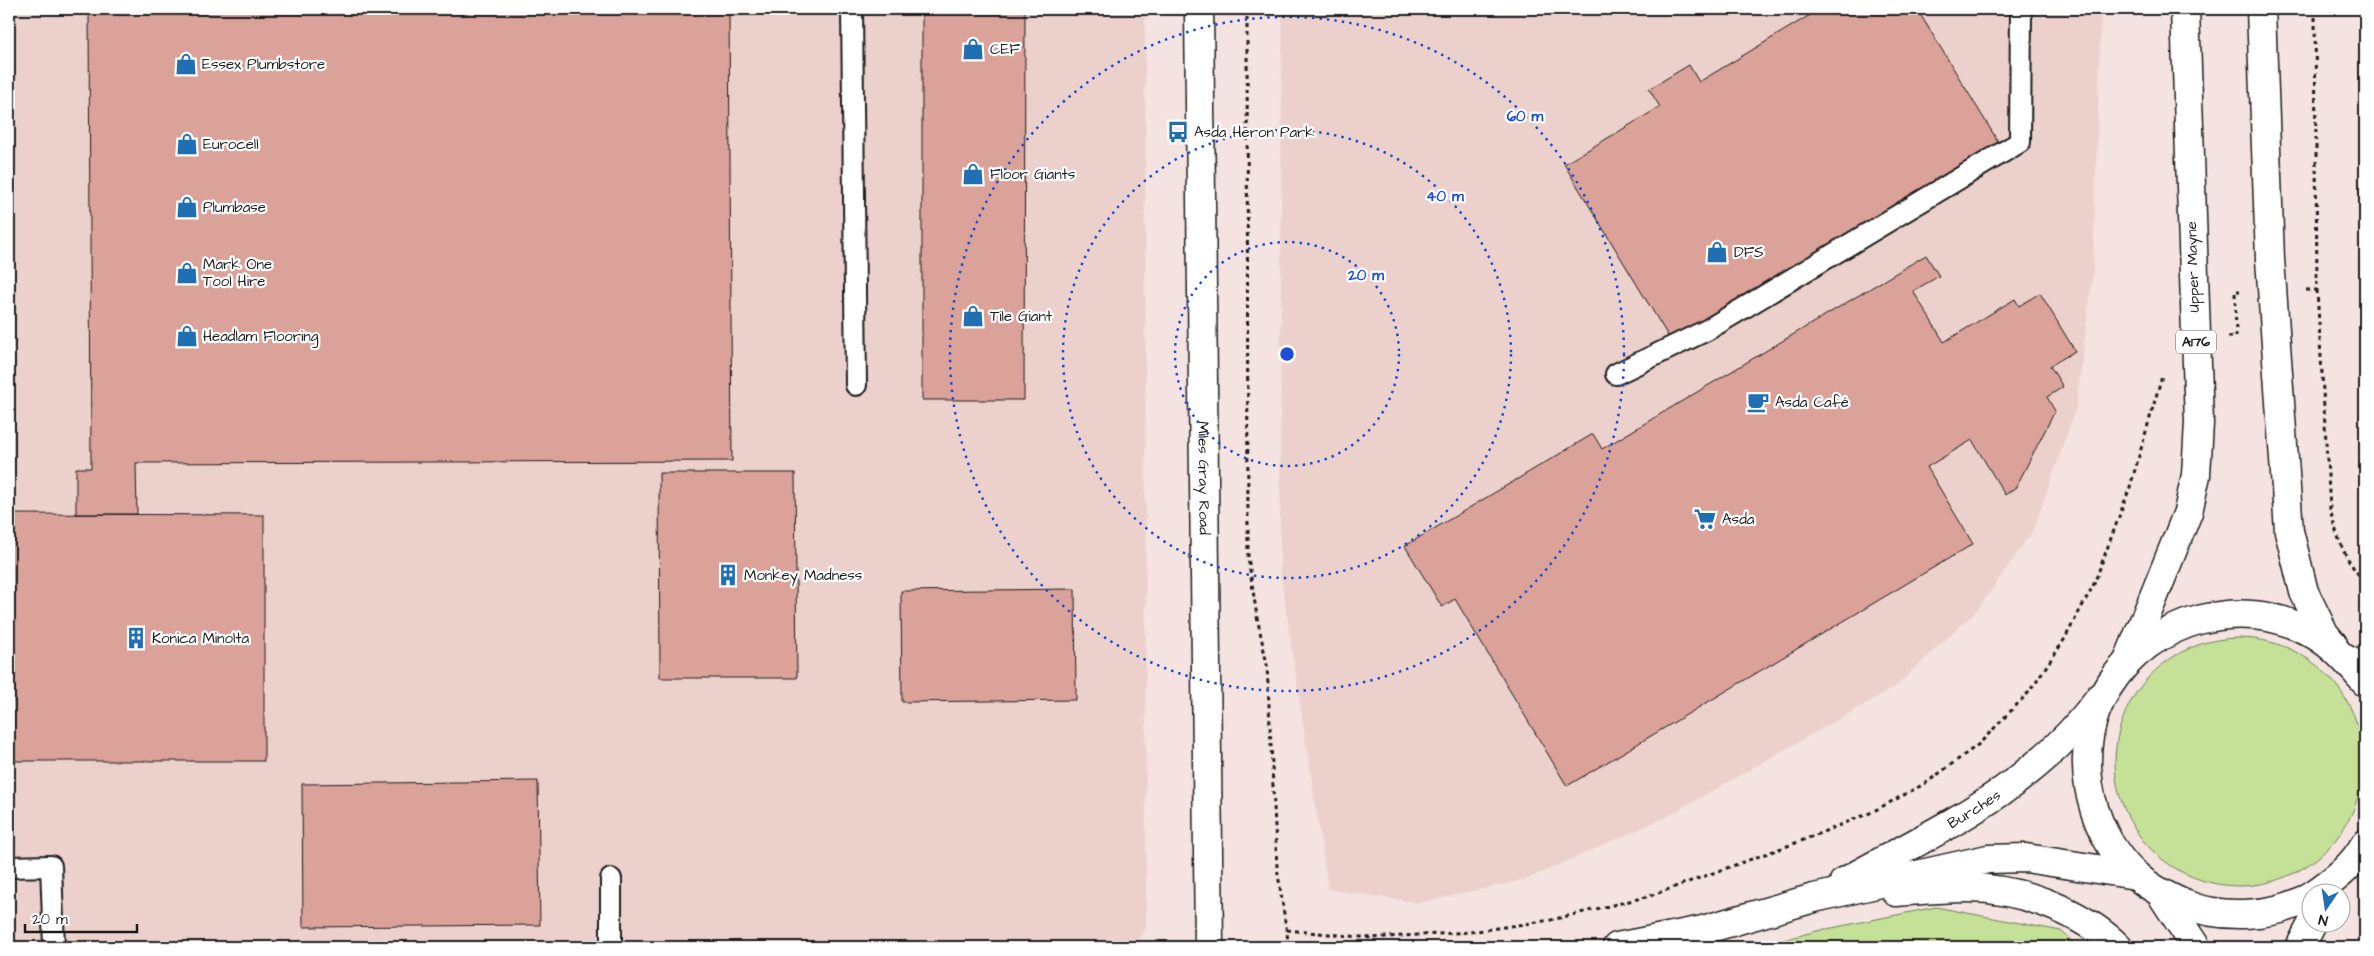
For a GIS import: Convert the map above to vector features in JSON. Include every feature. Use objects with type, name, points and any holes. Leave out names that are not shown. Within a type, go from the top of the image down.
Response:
[{"type":"main road","name":"Miles Gray Road","points":[[1199,9],[1209,947]]},
{"type":"main road","name":"Upper Mayne","points":[[2128,662],[2188,512],[2196,474],[2199,423],[2185,9]]},
{"type":"main road","points":[[2261,9],[2272,291],[2289,531],[2304,592],[2324,633],[2350,660],[2365,682]]},
{"type":"main road","points":[[2302,899],[2271,912],[2233,915],[2196,909],[2161,894],[2136,875],[2117,854],[2102,830],[2092,802],[2087,774],[2088,745],[2093,720],[2107,688],[2128,662],[2152,640],[2188,622],[2232,613],[2275,618],[2312,634],[2350,660]]},
{"type":"main road","name":"Burches","points":[[1814,898],[1993,799],[2027,775],[2060,746],[2086,718],[2107,688]]},
{"type":"main road","points":[[2334,884],[2363,850]]},
{"type":"main road","name":"Burches","points":[[1617,947],[1703,930],[1814,898],[1988,859],[2026,858],[2136,875]]},
{"type":"main road","points":[[1814,898],[1970,888],[2009,893],[2046,904],[2080,919],[2118,947]]},
{"type":"main road","points":[[2161,894],[2196,947]]},
{"type":"main road","points":[[2300,947],[2307,934]]},
{"type":"lane","points":[[852,9],[856,385]]},
{"type":"lane","points":[[1616,374],[1707,330],[2020,142],[2022,9]]},
{"type":"lane","points":[[9,867],[51,866],[54,947]]},
{"type":"lane","points":[[611,880],[611,947]]},
{"type":"path","points":[[1247,9],[1248,557],[1257,617],[1267,665],[1277,867],[1289,947]]},
{"type":"path","points":[[2315,9],[2317,290],[2330,509],[2338,542],[2354,571],[2365,582]]},
{"type":"path","points":[[2196,338],[2236,337],[2235,291],[2317,290]]},
{"type":"path","points":[[1287,930],[1371,938],[1470,932],[1551,920],[1650,896],[1774,851],[1872,812],[1926,783],[1979,744],[2029,692],[2064,640],[2094,584],[2108,549],[2130,487],[2164,369]]},
{"type":"shaded area","points":[[9,9],[1145,9],[1146,928],[1131,947],[9,947]]},
{"type":"shaded area","points":[[1282,9],[2101,9],[2093,272],[2076,408],[2034,529],[1977,610],[1895,687],[1666,817],[1527,879],[1420,903],[1328,889],[1280,570]]},
{"type":"green space","points":[[2239,638],[2263,640],[2286,647],[2308,659],[2327,674],[2342,693],[2354,715],[2361,738],[2363,762],[2361,786],[2354,809],[2342,831],[2327,850],[2308,865],[2286,877],[2263,884],[2239,886],[2215,884],[2192,877],[2170,865],[2151,850],[2136,831],[2124,809],[2117,786],[2115,762],[2117,738],[2124,715],[2136,693],[2151,674],[2170,659],[2192,647],[2215,640]]},
{"type":"green space","points":[[1936,907],[2061,931],[2078,947],[1757,947],[1817,931]]},
{"type":"building","points":[[89,9],[729,9],[732,461],[136,463],[137,514],[76,514],[76,468],[91,468]]},
{"type":"building","points":[[922,9],[1025,9],[1024,400],[922,400]]},
{"type":"building","points":[[1804,9],[1820,9],[1808,16]]},
{"type":"building","name":"DFS","points":[[1820,9],[1917,9],[1999,143],[1671,341],[1564,164],[1660,107],[1649,89],[1689,65],[1699,82]]},
{"type":"building","name":"Asda","points":[[1926,255],[1939,276],[1913,291],[1944,342],[2015,299],[2019,306],[2040,293],[2075,351],[2050,366],[2063,387],[2047,397],[2055,411],[2016,487],[2005,495],[1972,440],[1927,467],[1973,544],[1567,786],[1455,599],[1442,607],[1405,546],[1593,434],[1602,449]]},
{"type":"building","name":"Monkey Madness","points":[[659,473],[795,473],[797,678],[660,678]]},
{"type":"building","name":"Konica Minolta","points":[[9,514],[264,515],[264,761],[9,761]]},
{"type":"building","points":[[1075,589],[1076,700],[902,702],[901,591]]},
{"type":"building","points":[[538,781],[540,925],[303,927],[302,784]]},
{"type":"place","name":"CEF","points":[[973,49]]},
{"type":"place","name":"Essex Plumbstore","points":[[186,64]]},
{"type":"place","name":"Asda Heron Park","points":[[1178,132]]},
{"type":"place","name":"Eurocell","points":[[187,144]]},
{"type":"place","name":"Floor Giants","points":[[973,174]]},
{"type":"place","name":"Plumbase","points":[[187,207]]},
{"type":"place","name":"DFS","points":[[1717,252]]},
{"type":"place","name":"Mark One Tool Hire","points":[[187,273]]},
{"type":"place","name":"Tile Giant","points":[[973,316]]},
{"type":"place","name":"Headlam Flooring","points":[[187,336]]},
{"type":"place","name":"Asda Café","points":[[1758,402]]},
{"type":"place","name":"Asda","points":[[1705,519]]},
{"type":"place","name":"Monkey Madness","points":[[728,575]]},
{"type":"place","name":"Konica Minolta","points":[[136,638]]}]
